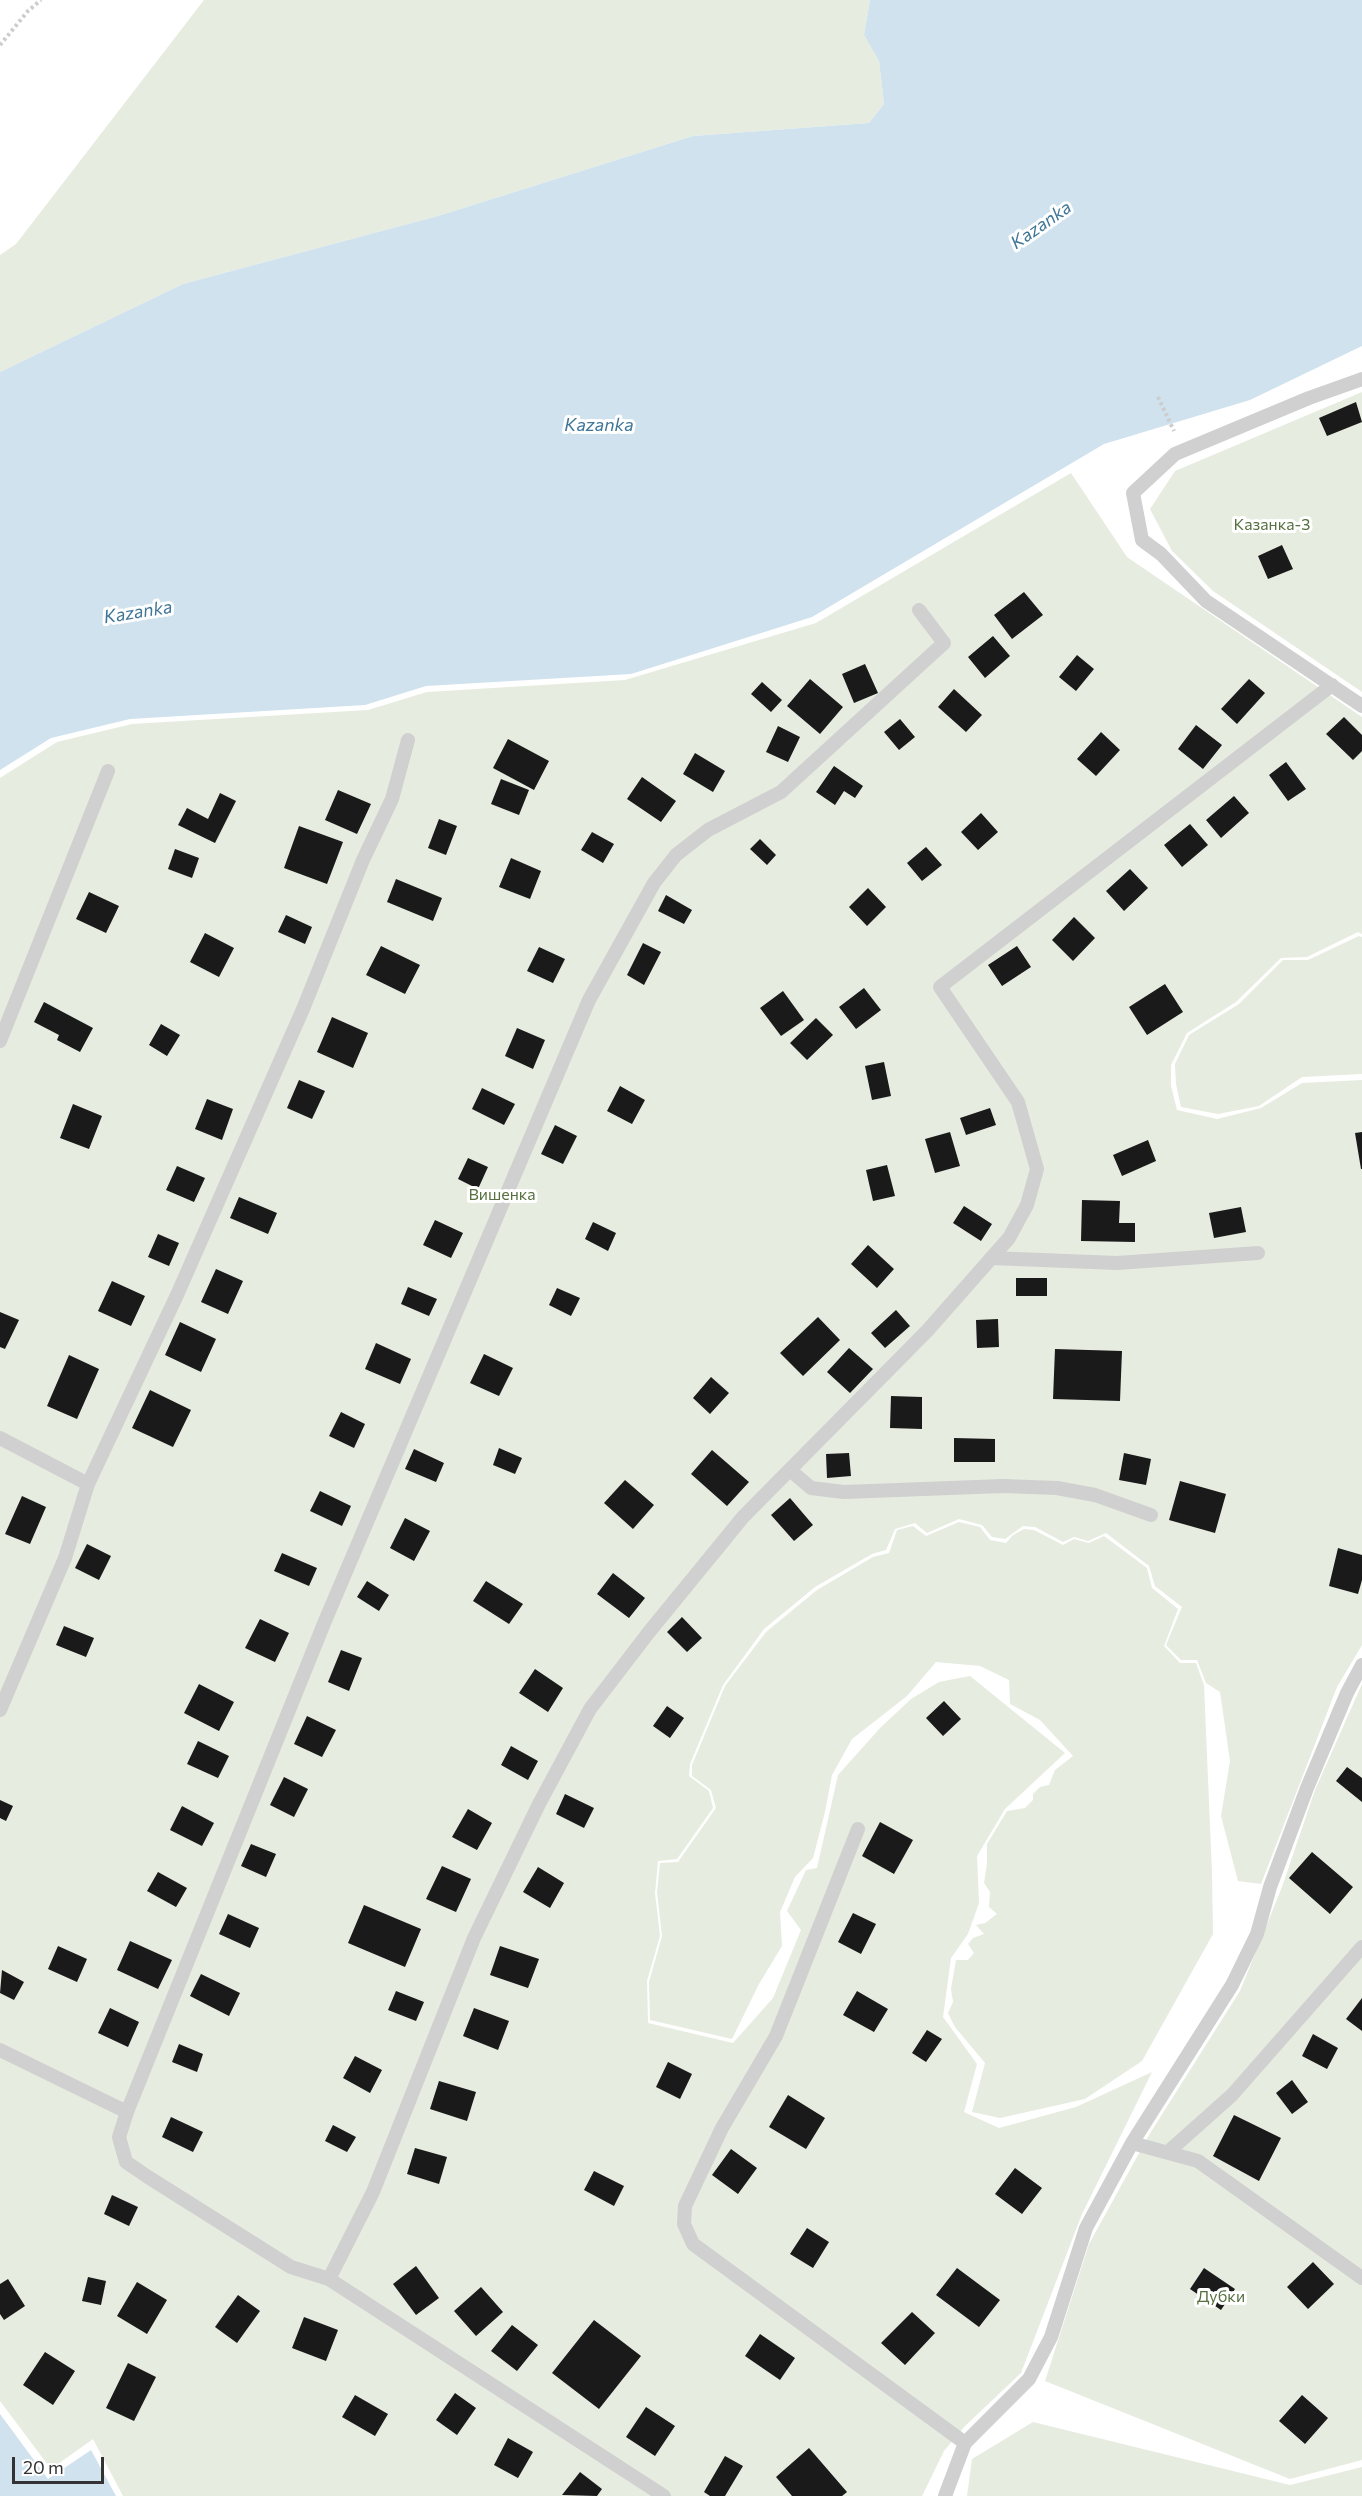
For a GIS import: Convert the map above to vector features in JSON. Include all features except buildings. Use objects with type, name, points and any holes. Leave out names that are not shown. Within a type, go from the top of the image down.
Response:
[{"type":"lane","points":[[1362,379],[1309,398],[1175,454],[1133,493],[1142,540],[1161,554],[1206,601],[1362,706]]},
{"type":"lane","points":[[664,2496],[329,2279],[291,2267],[126,2162],[119,2137],[127,2112],[325,1621],[589,1000],[654,883],[676,855],[708,831],[781,792],[944,643],[919,610]]},
{"type":"lane","points":[[329,2279],[373,2192],[474,1938],[539,1804],[590,1709],[649,1632],[743,1517],[927,1331],[1009,1238],[1027,1205],[1037,1169],[1018,1102],[940,987],[1332,685]]},
{"type":"lane","points":[[0,1710],[65,1558],[88,1484],[177,1295],[303,1009],[363,860],[392,799],[408,740]]},
{"type":"lane","points":[[0,1041],[108,771]]},
{"type":"lane","points":[[991,1258],[1117,1263],[1258,1253]]},
{"type":"lane","points":[[0,1438],[88,1484]]},
{"type":"lane","points":[[790,1470],[811,1488],[833,1491],[1002,1486],[1057,1488],[1095,1494],[1151,1515]]},
{"type":"lane","points":[[945,2496],[965,2443],[1029,2379],[1051,2337],[1086,2228],[1132,2143],[1232,1985],[1257,1934],[1270,1887],[1307,1788],[1347,1693],[1362,1665]]},
{"type":"lane","points":[[858,1829],[776,2036],[722,2128],[685,2206],[684,2224],[693,2244],[965,2443]]},
{"type":"lane","points":[[1168,2152],[1232,2095],[1362,1947]]},
{"type":"lane","points":[[0,2050],[127,2112]]},
{"type":"lane","points":[[1132,2143],[1197,2161],[1362,2278]]},
{"type":"path","points":[[0,45],[28,11],[41,0]]},
{"type":"path","points":[[1158,397],[1174,432]]},
{"type":"green space","points":[[204,0],[870,0],[864,35],[879,61],[884,104],[869,123],[693,136],[438,216],[183,284],[0,372],[0,255],[16,244]]},
{"type":"green space","name":"Казанка-3","points":[[1362,392],[1362,692],[1213,591],[1172,551],[1150,509],[1175,471]]},
{"type":"green space","name":"Вишенка","points":[[1071,473],[1127,557],[1362,717],[1362,934],[1358,932],[1307,957],[1281,958],[1236,1002],[1187,1033],[1171,1065],[1171,1086],[1177,1110],[1217,1119],[1261,1108],[1302,1083],[1362,1080],[1362,1645],[1337,1687],[1261,1884],[1238,1881],[1221,1816],[1230,1761],[1220,1692],[1206,1683],[1197,1660],[1181,1660],[1166,1645],[1182,1607],[1155,1586],[1149,1566],[1106,1533],[1088,1541],[1074,1537],[1063,1542],[1035,1527],[1023,1526],[1005,1539],[992,1537],[982,1525],[959,1519],[927,1533],[915,1523],[895,1529],[886,1550],[872,1554],[815,1587],[764,1629],[723,1685],[690,1764],[689,1776],[709,1791],[713,1808],[677,1859],[658,1861],[655,1893],[660,1936],[647,1981],[648,2023],[733,2043],[773,1998],[801,1930],[787,1911],[806,1870],[817,1868],[838,1775],[881,1727],[911,1699],[939,1682],[970,1676],[1065,1753],[1005,1809],[977,1856],[979,1903],[968,1934],[951,1958],[943,2017],[977,2064],[964,2112],[999,2128],[1076,2107],[1152,2072],[1082,2214],[1021,2373],[965,2426],[944,2451],[922,2496],[123,2496],[93,2439],[51,2469],[0,2401],[0,778],[57,742],[132,724],[368,710],[427,692],[625,680],[816,623]]},
{"type":"green space","points":[[1359,936],[1362,937],[1362,1074],[1302,1077],[1259,1106],[1218,1114],[1181,1107],[1175,1064],[1189,1035],[1239,1004],[1283,960],[1308,960]]},
{"type":"green space","points":[[959,1522],[980,1527],[990,1540],[1006,1543],[1013,1535],[1024,1529],[1034,1530],[1063,1545],[1074,1539],[1089,1543],[1104,1536],[1147,1568],[1152,1588],[1178,1609],[1164,1646],[1180,1663],[1196,1663],[1204,1685],[1213,1934],[1142,2061],[1085,2099],[1000,2118],[972,2112],[985,2063],[955,2027],[948,2013],[953,2002],[951,1989],[956,1960],[968,1960],[974,1953],[968,1944],[973,1938],[984,1934],[976,1925],[985,1923],[997,1914],[989,1907],[990,1892],[984,1883],[987,1844],[1007,1811],[1025,1808],[1033,1800],[1033,1794],[1040,1787],[1049,1785],[1055,1770],[1073,1756],[1040,1720],[1010,1704],[1009,1680],[980,1666],[936,1662],[907,1696],[852,1739],[832,1775],[813,1858],[795,1877],[780,1912],[782,1946],[759,1984],[732,2039],[650,2020],[649,1982],[662,1936],[657,1892],[660,1863],[678,1862],[716,1808],[711,1790],[692,1776],[692,1765],[725,1686],[766,1632],[817,1590],[873,1557],[889,1553],[897,1530],[913,1526],[926,1536]]},
{"type":"green space","name":"Дубки","points":[[1362,1684],[1362,2460],[1290,2479],[1045,2381],[1089,2244],[1149,2135],[1240,1991],[1282,1887],[1315,1790]]},
{"type":"green space","points":[[1033,2422],[1290,2485],[1362,2467],[1362,2496],[967,2496],[972,2459]]},
{"type":"water","name":"Kazanka","points":[[870,0],[1362,0],[1362,346],[1250,400],[1104,444],[812,617],[631,674],[426,686],[365,705],[130,719],[51,738],[0,770],[0,372],[183,284],[438,216],[693,136],[869,123],[884,104],[879,61],[864,35]]},
{"type":"water","points":[[0,2414],[48,2479],[91,2450],[116,2496],[0,2496]]}]
